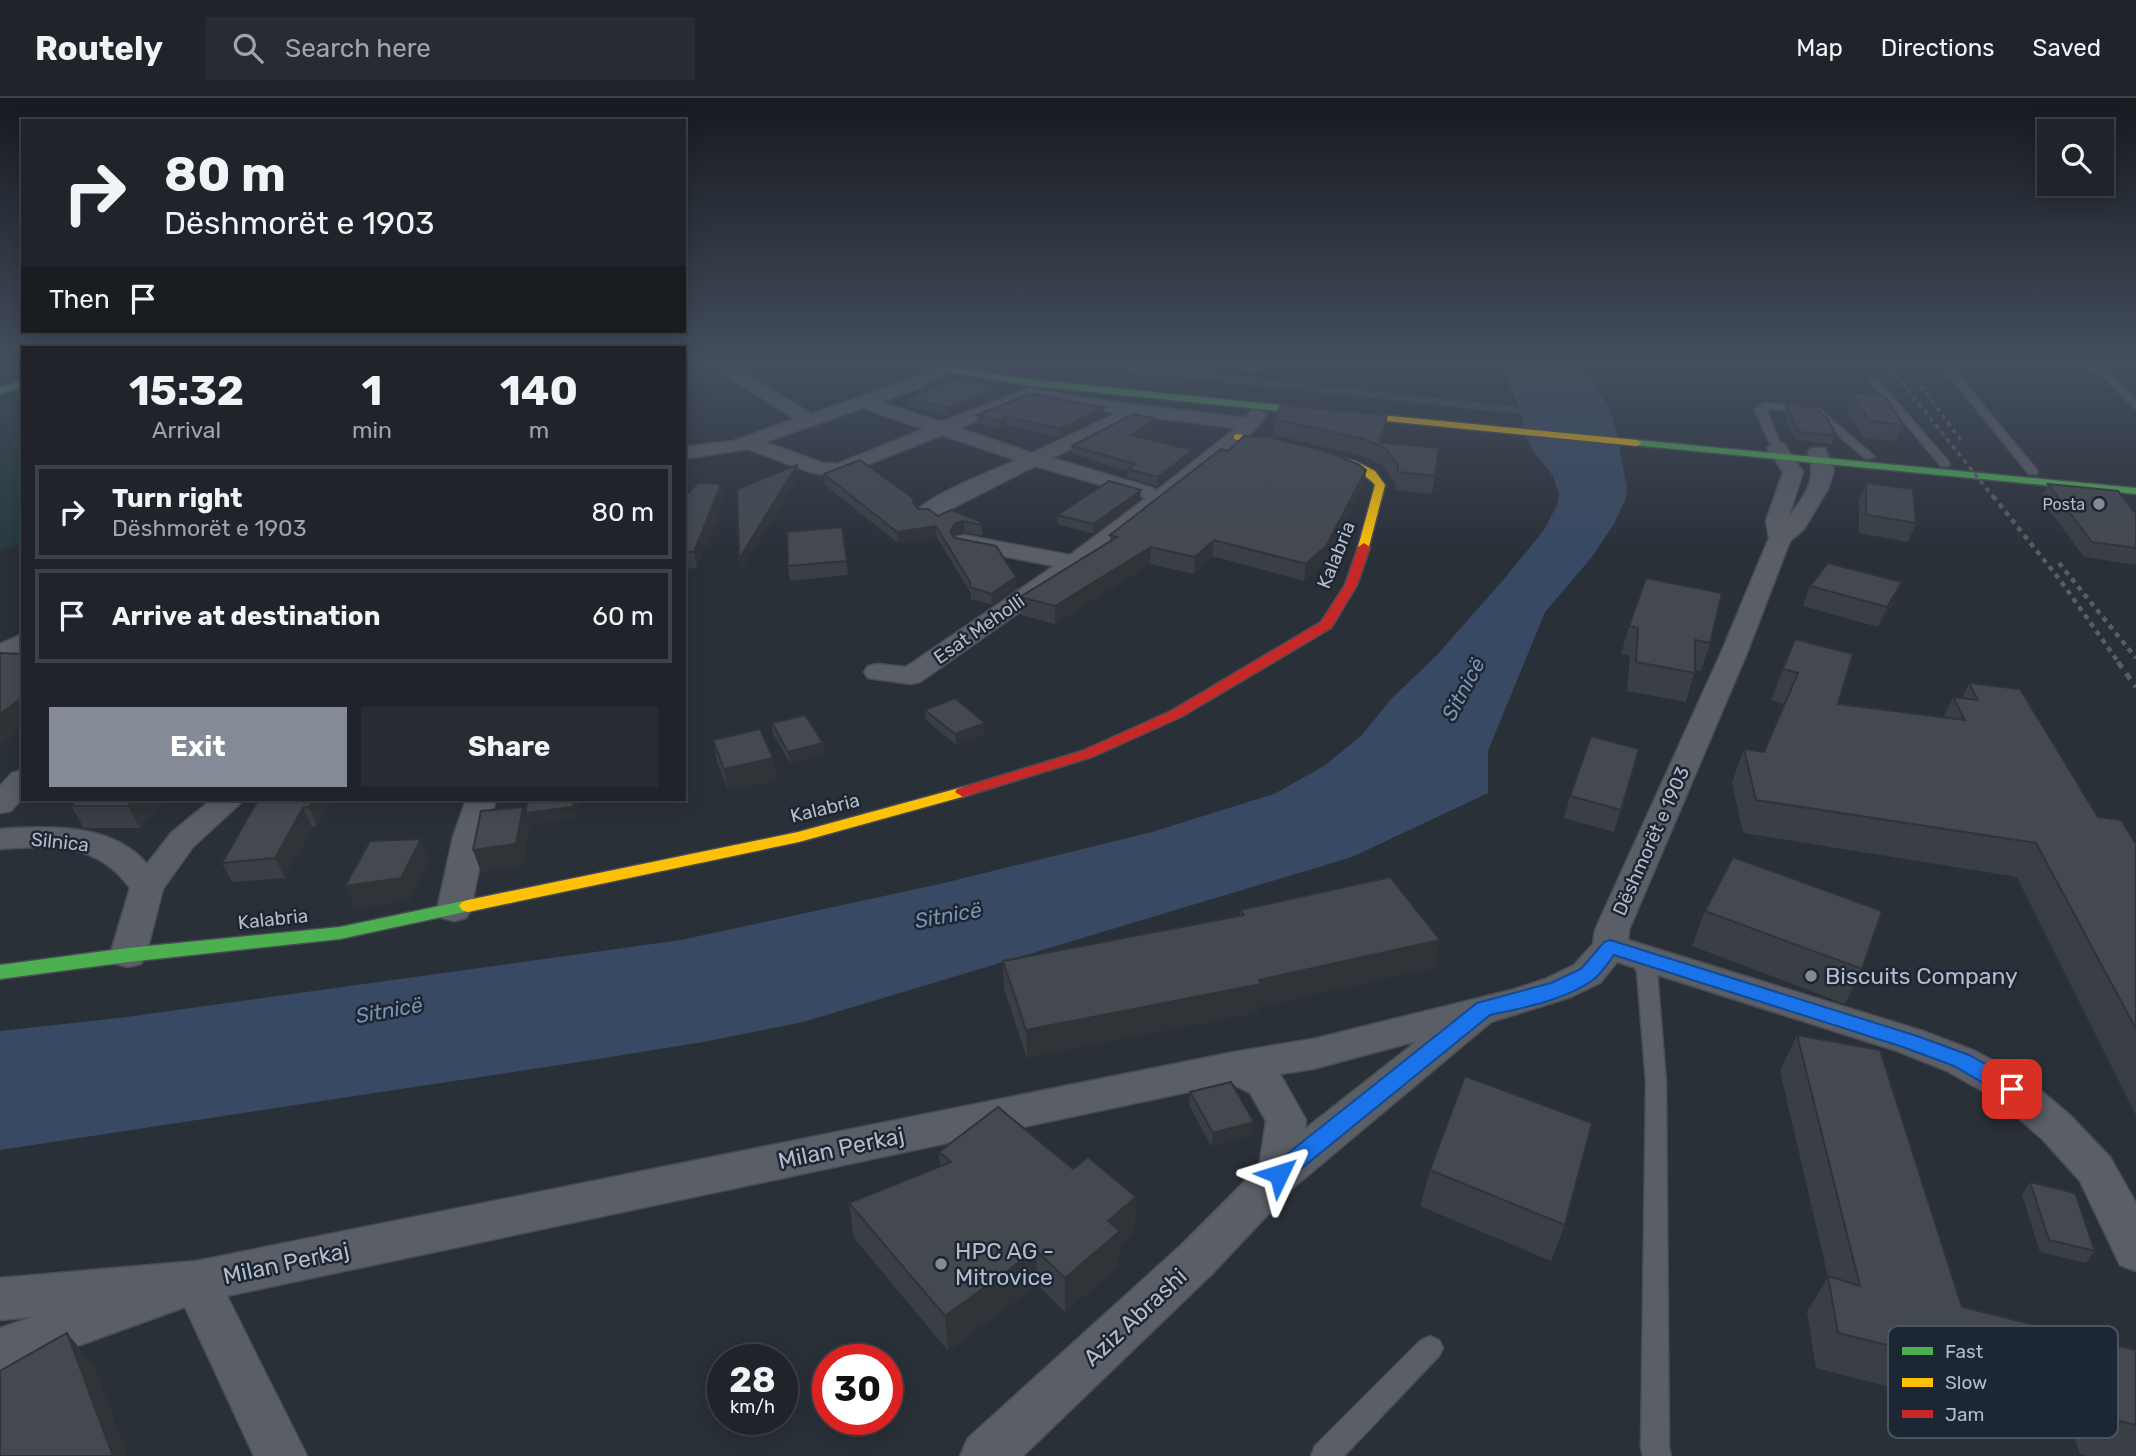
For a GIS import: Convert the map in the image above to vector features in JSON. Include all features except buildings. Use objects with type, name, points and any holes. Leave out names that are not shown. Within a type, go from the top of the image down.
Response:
[{"type":"main road","name":"Kalabria","points":[[0,972],[128,955],[340,933],[799,837],[913,808],[1087,754],[1176,714],[1326,625],[1351,585],[1370,530],[1380,485],[1371,473],[1351,463],[1262,427]]},
{"type":"main road","points":[[1517,427],[1984,472],[2136,491],[2136,482],[2032,472],[1984,472],[1945,464],[1870,457],[1819,456]]},
{"type":"main road","points":[[2088,486],[2136,503]]},
{"type":"street","points":[[686,453],[714,451],[790,427]]},
{"type":"street","points":[[939,427],[1032,459],[1160,496]]},
{"type":"street","points":[[746,442],[820,469],[839,470],[948,427]]},
{"type":"street","points":[[927,512],[1100,427]]},
{"type":"street","name":"Esat Meholli","points":[[877,672],[911,676],[1074,563],[1246,427]]},
{"type":"street","name":"Dëshmorët e 1903","points":[[1780,452],[1793,472],[1776,518],[1775,527],[1780,538]]},
{"type":"street","name":"Dëshmorët e 1903","points":[[1623,951],[1612,930],[1734,653],[1780,538],[1796,524],[1818,489],[1824,470],[1819,456]]},
{"type":"street","points":[[964,542],[1074,563]]},
{"type":"street","points":[[0,654],[21,643]]},
{"type":"street","points":[[0,804],[21,781]]},
{"type":"street","points":[[128,955],[147,887],[182,840],[228,801]]},
{"type":"street","points":[[454,910],[469,837],[481,801]]},
{"type":"street","name":"Silnica","points":[[0,839],[48,837],[93,844],[123,859],[147,887]]},
{"type":"street","points":[[1623,951],[1910,1041],[1961,1060],[2012,1089],[2057,1128],[2095,1169],[2136,1251]]},
{"type":"street","name":"Aziz Abrashi","points":[[986,1456],[1196,1259],[1279,1174],[1484,1009],[1520,1001],[1578,979],[1623,951]]},
{"type":"street","name":"Milan Perkaj","points":[[0,1299],[196,1282],[1234,1067],[1313,1054],[1484,1009]]},
{"type":"street","points":[[1234,1067],[1264,1082],[1286,1121],[1279,1174]]},
{"type":"street","name":"Milan Perkaj","points":[[0,1351],[196,1282]]},
{"type":"street","name":"Milan Perkaj","points":[[196,1282],[281,1456]]},
{"type":"lane","points":[[1768,427],[1780,452]]},
{"type":"lane","points":[[1835,427],[1870,457]]},
{"type":"lane","points":[[1914,427],[1945,464]]},
{"type":"lane","points":[[1996,427],[2032,472]]},
{"type":"lane","points":[[1623,951],[1647,972],[1656,1082],[1657,1456]]},
{"type":"lane","points":[[1325,1456],[1430,1348]]},
{"type":"green space","points":[[0,427],[21,427],[21,545],[0,550]]},
{"type":"water","name":"Sitnicë","points":[[1523,427],[1615,427],[1627,488],[1626,498],[1615,522],[1592,557],[1545,612],[1488,751],[1488,793],[1352,857],[803,1022],[598,1059],[0,1150],[0,1031],[119,1018],[681,940],[944,883],[1152,832],[1274,794],[1324,766],[1362,735],[1391,699],[1436,656],[1544,530],[1557,505],[1559,494],[1553,476],[1532,449]]},
{"type":"railway","points":[[1938,427],[1994,498]]},
{"type":"railway","points":[[1952,427],[1963,443]]},
{"type":"railway","points":[[1993,496],[2060,580],[2119,663]]},
{"type":"railway","points":[[2059,563],[2136,658]]},
{"type":"railway","points":[[2118,662],[2136,687]]},
{"type":"traffic: fast","points":[[1637,443],[2136,491]]},
{"type":"traffic: fast","points":[[0,972],[128,955],[340,933],[468,906]]},
{"type":"traffic: slow","points":[[1477,427],[1637,443]]},
{"type":"traffic: slow","points":[[1238,437],[1351,463],[1371,473],[1380,485],[1364,547]]},
{"type":"traffic: slow","points":[[468,906],[799,837],[963,792]]},
{"type":"traffic: jam","points":[[963,792],[1087,754],[1176,714],[1326,625],[1351,585],[1364,547]]},
{"type":"place","name":"Posta","points":[[2099,504]]},
{"type":"place","name":"Biscuits Company","points":[[1811,976]]},
{"type":"place","name":"HPC AG - Mitrovice","points":[[941,1264]]},
{"type":"route","points":[[1279,1174],[1484,1009],[1520,1001],[1558,988],[1587,974],[1610,947],[1910,1041],[1961,1060],[2012,1089]]}]
